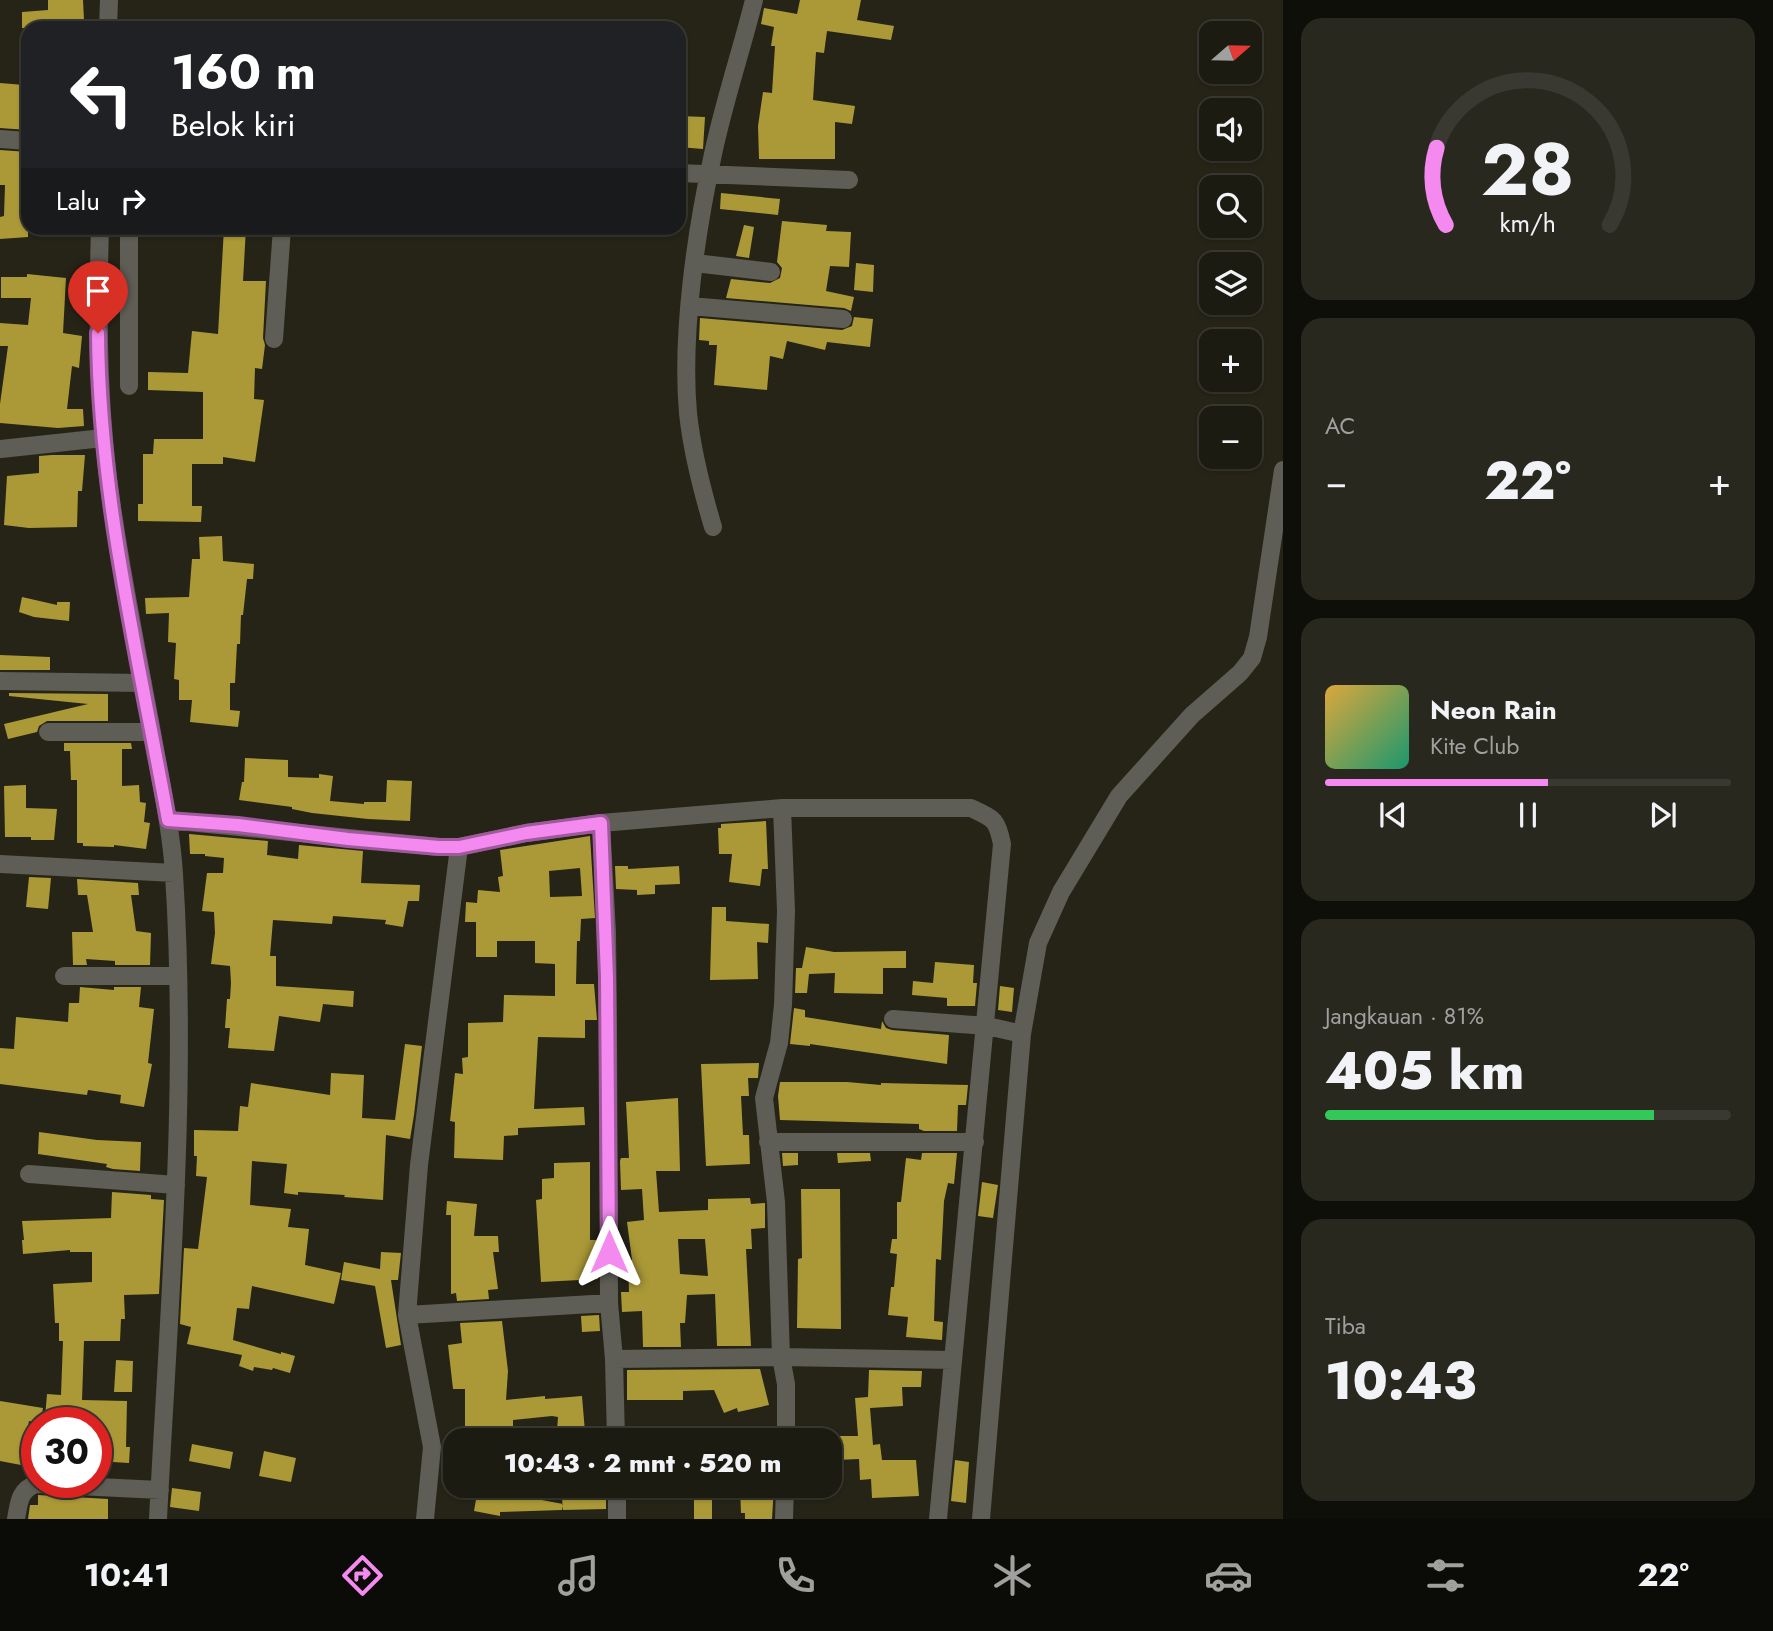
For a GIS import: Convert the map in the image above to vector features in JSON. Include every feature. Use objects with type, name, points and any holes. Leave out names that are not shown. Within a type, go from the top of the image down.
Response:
[{"type":"street","points":[[108,21],[109,0]]},
{"type":"street","points":[[713,527],[699,479],[688,412],[687,348],[690,306],[709,175],[754,0]]},
{"type":"street","points":[[0,139],[21,140]]},
{"type":"street","points":[[686,173],[849,180]]},
{"type":"street","points":[[100,235],[98,355],[103,438],[114,519],[168,820],[174,873],[179,1130],[158,1519]]},
{"type":"street","points":[[129,235],[129,386]]},
{"type":"street","points":[[274,339],[281,235]]},
{"type":"street","points":[[695,263],[771,272]]},
{"type":"street","points":[[99,271],[128,272]]},
{"type":"street","points":[[690,306],[843,320]]},
{"type":"street","points":[[98,355],[128,353]]},
{"type":"street","points":[[1,449],[103,438]]},
{"type":"street","points":[[981,1519],[1022,1034],[1038,943],[1062,892],[1119,796],[1192,715],[1240,673],[1252,658],[1258,637],[1283,470]]},
{"type":"street","points":[[0,681],[143,684]]},
{"type":"street","points":[[48,732],[152,732]]},
{"type":"street","points":[[168,820],[459,847],[526,833],[601,823],[782,808],[971,808],[989,816],[999,825],[1002,844],[938,1519]]},
{"type":"street","points":[[782,808],[786,911],[783,1005],[779,1043],[764,1098],[778,1235],[786,1428]]},
{"type":"street","points":[[601,823],[608,996],[609,1303],[616,1428]]},
{"type":"street","points":[[425,1519],[432,1447],[407,1315],[419,1165],[459,847]]},
{"type":"street","points":[[0,864],[174,873]]},
{"type":"street","points":[[64,976],[177,976]]},
{"type":"street","points":[[893,1019],[986,1026],[1022,1034]]},
{"type":"street","points":[[768,1142],[975,1142]]},
{"type":"street","points":[[29,1174],[176,1185]]},
{"type":"street","points":[[407,1315],[609,1303]]},
{"type":"street","points":[[614,1359],[781,1357],[953,1360]]},
{"type":"street","points":[[16,1519],[22,1493],[27,1487],[36,1484],[159,1490]]},
{"type":"street","points":[[617,1498],[617,1519]]},
{"type":"street","points":[[784,1519],[785,1498]]},
{"type":"building","points":[[48,0],[83,0],[84,20],[22,21],[22,12],[48,10]]},
{"type":"building","points":[[800,0],[861,0],[857,20],[894,26],[891,40],[827,31],[824,53],[816,52],[813,100],[855,106],[852,124],[835,122],[835,159],[759,159],[758,126],[763,92],[772,93],[775,46],[771,46],[774,27],[761,24],[764,8],[797,14]]},
{"type":"building","points":[[0,83],[21,85],[21,130],[0,128]]},
{"type":"building","points":[[686,116],[705,117],[703,149],[686,148]]},
{"type":"building","points":[[0,150],[21,152],[21,235],[28,237],[0,239],[5,185],[0,185]]},
{"type":"building","points":[[721,193],[780,199],[778,215],[720,209]]},
{"type":"building","points":[[782,221],[827,225],[826,231],[851,232],[849,267],[830,266],[826,291],[854,297],[851,311],[844,308],[726,298],[731,279],[770,283],[780,278],[782,268],[777,262]]},
{"type":"building","points":[[744,225],[754,227],[749,258],[736,256]]},
{"type":"building","points":[[224,235],[246,235],[243,281],[266,281],[262,369],[255,368],[254,399],[264,400],[255,462],[223,457],[223,464],[192,464],[192,506],[202,506],[201,522],[138,521],[138,504],[143,504],[143,454],[153,454],[154,439],[203,439],[203,392],[148,390],[148,372],[188,373],[192,331],[218,334]]},
{"type":"building","points":[[856,263],[874,265],[873,292],[854,290]]},
{"type":"building","points":[[27,274],[66,278],[63,333],[82,336],[79,368],[72,366],[67,409],[83,409],[84,426],[58,428],[0,423],[8,346],[0,346],[0,323],[28,325],[31,298],[1,298],[1,277],[27,277]]},
{"type":"building","points":[[854,317],[873,319],[870,347],[827,342],[825,350],[787,341],[783,359],[770,356],[767,390],[714,385],[717,345],[709,345],[709,341],[699,340],[700,318],[842,330],[852,326]]},
{"type":"building","points":[[85,455],[82,491],[78,491],[77,527],[29,528],[4,525],[7,476],[39,473],[39,456]]},
{"type":"building","points":[[222,536],[223,561],[254,564],[253,579],[247,579],[241,615],[235,683],[230,683],[230,710],[240,711],[238,727],[190,722],[192,700],[179,700],[179,680],[174,679],[176,643],[168,642],[169,613],[146,614],[145,598],[189,597],[192,559],[200,559],[199,537]]},
{"type":"building","points":[[22,597],[57,605],[57,602],[70,602],[69,621],[34,617],[19,612]]},
{"type":"building","points":[[0,655],[50,657],[50,670],[0,670]]},
{"type":"building","points":[[9,693],[108,694],[108,721],[47,721],[39,726],[37,732],[8,739],[4,724],[88,704],[9,696]]},
{"type":"building","points":[[64,743],[131,743],[132,749],[122,749],[122,786],[139,785],[140,802],[146,803],[144,822],[150,823],[146,849],[114,845],[83,846],[83,843],[77,843],[77,780],[71,780],[70,751],[64,751]]},
{"type":"building","points":[[245,758],[288,760],[288,777],[319,778],[319,774],[333,776],[330,801],[364,804],[386,802],[387,780],[412,781],[410,821],[312,813],[292,807],[239,800],[244,782]]},
{"type":"building","points":[[26,785],[26,808],[57,809],[54,840],[5,837],[4,786]]},
{"type":"building","points":[[766,821],[768,869],[762,869],[760,886],[729,882],[732,854],[719,854],[718,828],[721,828],[721,824]]},
{"type":"building","points":[[189,834],[268,841],[267,855],[298,859],[299,845],[363,851],[361,883],[420,885],[419,901],[408,901],[403,927],[385,924],[386,920],[333,916],[332,924],[273,920],[270,956],[276,956],[276,986],[354,991],[353,1007],[323,1004],[320,1022],[279,1016],[274,1051],[228,1048],[230,1028],[225,1028],[227,999],[230,999],[230,966],[211,964],[215,933],[214,912],[202,911],[207,873],[223,873],[224,858],[190,854]]},
{"type":"building","points":[[590,836],[595,918],[581,919],[580,941],[577,941],[576,984],[594,984],[597,1020],[585,1020],[585,1038],[538,1037],[534,1109],[584,1107],[585,1125],[518,1128],[518,1135],[504,1136],[503,1160],[454,1158],[455,1122],[450,1121],[455,1073],[463,1074],[462,1058],[468,1057],[468,1023],[503,1022],[504,995],[555,996],[555,964],[535,963],[535,941],[497,941],[497,957],[476,957],[476,922],[465,922],[466,902],[477,903],[478,890],[500,892],[498,877],[503,876],[500,850]],"holes":[[[580,868],[582,896],[550,897],[549,871]]]},
{"type":"building","points":[[615,866],[628,866],[628,869],[679,866],[680,884],[655,885],[655,894],[637,895],[637,890],[616,889]]},
{"type":"building","points":[[29,877],[51,878],[48,909],[26,907]]},
{"type":"building","points":[[77,879],[138,883],[139,895],[131,895],[136,931],[151,933],[150,965],[115,965],[115,961],[86,959],[87,965],[73,965],[72,932],[93,932],[87,895],[78,895]]},
{"type":"building","points":[[712,907],[726,907],[726,921],[769,924],[768,943],[757,942],[758,979],[710,980]]},
{"type":"building","points":[[806,947],[834,952],[906,951],[906,968],[883,968],[883,994],[834,993],[835,973],[809,974],[807,993],[795,993],[796,968],[802,968]]},
{"type":"building","points":[[935,962],[974,965],[973,983],[977,983],[975,1006],[947,1006],[947,998],[912,995],[913,981],[933,983]]},
{"type":"building","points":[[1000,986],[1014,988],[1012,1012],[998,1010]]},
{"type":"building","points":[[80,987],[114,990],[114,987],[141,987],[139,1007],[154,1009],[148,1063],[152,1064],[144,1107],[120,1103],[121,1095],[88,1090],[87,1095],[0,1084],[0,1048],[14,1049],[16,1017],[68,1022],[69,1003],[79,1003]]},
{"type":"building","points":[[794,1008],[805,1010],[805,1017],[881,1029],[882,1021],[886,1028],[892,1030],[949,1035],[947,1064],[810,1044],[790,1044]]},
{"type":"building","points":[[405,1044],[422,1046],[414,1115],[410,1139],[386,1135],[383,1200],[344,1197],[345,1195],[284,1193],[287,1164],[252,1161],[250,1205],[291,1209],[288,1227],[309,1229],[305,1265],[341,1273],[334,1304],[252,1286],[249,1309],[237,1308],[233,1340],[295,1356],[290,1373],[273,1368],[254,1367],[253,1371],[239,1366],[242,1355],[187,1344],[191,1327],[180,1324],[184,1248],[198,1249],[207,1177],[196,1176],[194,1130],[238,1131],[240,1106],[248,1107],[251,1083],[330,1095],[331,1073],[364,1075],[362,1118],[395,1120]]},
{"type":"building","points":[[759,1063],[758,1078],[748,1078],[749,1096],[741,1096],[743,1135],[749,1135],[750,1164],[706,1166],[701,1064]]},
{"type":"building","points":[[780,1082],[968,1085],[966,1105],[958,1105],[957,1131],[924,1131],[919,1129],[919,1124],[780,1120]]},
{"type":"building","points":[[678,1098],[680,1171],[656,1171],[659,1212],[708,1210],[708,1199],[750,1198],[751,1204],[765,1203],[765,1228],[751,1229],[752,1249],[746,1249],[751,1346],[717,1346],[715,1294],[687,1295],[685,1323],[680,1323],[681,1347],[643,1347],[642,1311],[622,1312],[621,1292],[629,1292],[628,1260],[632,1260],[627,1222],[644,1220],[642,1189],[621,1190],[620,1161],[621,1158],[629,1158],[626,1102]],"holes":[[[678,1239],[705,1239],[708,1276],[680,1274]]]},
{"type":"building","points":[[39,1132],[97,1140],[141,1142],[140,1171],[113,1169],[106,1167],[107,1164],[38,1154]]},
{"type":"building","points":[[782,1153],[798,1153],[798,1165],[783,1166]]},
{"type":"building","points":[[837,1153],[870,1153],[871,1161],[838,1163]]},
{"type":"building","points":[[922,1153],[957,1153],[954,1184],[948,1183],[944,1201],[941,1260],[936,1259],[934,1321],[943,1322],[942,1340],[906,1337],[908,1317],[888,1315],[897,1254],[890,1253],[892,1239],[897,1239],[897,1202],[901,1202],[906,1158],[921,1160]]},
{"type":"building","points":[[590,1162],[590,1240],[596,1240],[598,1279],[541,1282],[536,1200],[542,1199],[542,1179],[554,1178],[554,1163]]},
{"type":"building","points":[[982,1182],[998,1185],[993,1218],[978,1216]]},
{"type":"building","points":[[801,1189],[840,1189],[841,1329],[797,1328],[798,1259],[802,1258]]},
{"type":"building","points":[[112,1192],[151,1195],[151,1199],[164,1200],[159,1294],[124,1295],[125,1319],[121,1319],[120,1341],[84,1341],[82,1400],[127,1401],[126,1447],[130,1447],[129,1463],[112,1462],[112,1407],[46,1407],[47,1394],[61,1395],[63,1341],[59,1341],[59,1323],[55,1323],[53,1284],[92,1282],[92,1252],[70,1250],[23,1254],[22,1221],[111,1218]]},
{"type":"building","points":[[447,1201],[477,1204],[474,1236],[498,1236],[499,1252],[493,1252],[498,1289],[488,1290],[489,1299],[457,1301],[456,1293],[451,1294],[451,1215],[446,1215]]},
{"type":"building","points":[[381,1252],[401,1253],[398,1280],[391,1280],[401,1345],[386,1348],[375,1286],[341,1280],[344,1262],[380,1269]]},
{"type":"building","points":[[599,1315],[600,1331],[582,1332],[581,1316]]},
{"type":"building","points":[[502,1321],[508,1371],[506,1400],[582,1396],[585,1428],[557,1428],[558,1417],[552,1416],[513,1420],[513,1428],[465,1428],[465,1389],[453,1389],[448,1345],[462,1343],[460,1323]]},
{"type":"building","points":[[116,1360],[133,1361],[132,1392],[114,1392]]},
{"type":"building","points":[[760,1369],[769,1405],[738,1412],[737,1408],[724,1413],[714,1390],[683,1391],[683,1400],[627,1400],[627,1370]]},
{"type":"building","points":[[869,1370],[922,1371],[921,1387],[902,1387],[903,1406],[870,1408],[873,1445],[880,1444],[882,1460],[916,1460],[919,1496],[872,1498],[871,1479],[860,1480],[859,1459],[842,1460],[842,1436],[858,1436],[855,1398],[868,1397]]},
{"type":"building","points":[[0,1401],[37,1407],[21,1407],[21,1465],[0,1461]]},
{"type":"building","points":[[192,1444],[233,1452],[230,1469],[189,1461]]},
{"type":"building","points":[[264,1451],[296,1458],[291,1482],[259,1476]]},
{"type":"building","points":[[955,1460],[969,1462],[966,1503],[951,1501]]},
{"type":"building","points":[[172,1488],[201,1492],[199,1511],[170,1507]]},
{"type":"building","points":[[38,1498],[108,1499],[108,1519],[28,1519],[30,1505],[38,1505]]},
{"type":"building","points":[[476,1498],[531,1498],[563,1504],[562,1510],[500,1512],[500,1516],[474,1511]]},
{"type":"building","points":[[562,1498],[606,1498],[606,1509],[563,1510]]},
{"type":"building","points":[[694,1498],[712,1498],[712,1519],[694,1519]]},
{"type":"building","points":[[740,1498],[773,1498],[772,1519],[745,1519],[745,1513],[741,1513]]},
{"type":"route","points":[[98,333],[101,427],[114,519],[168,820],[439,847],[459,847],[526,833],[601,823],[607,932],[609,1252]]}]
